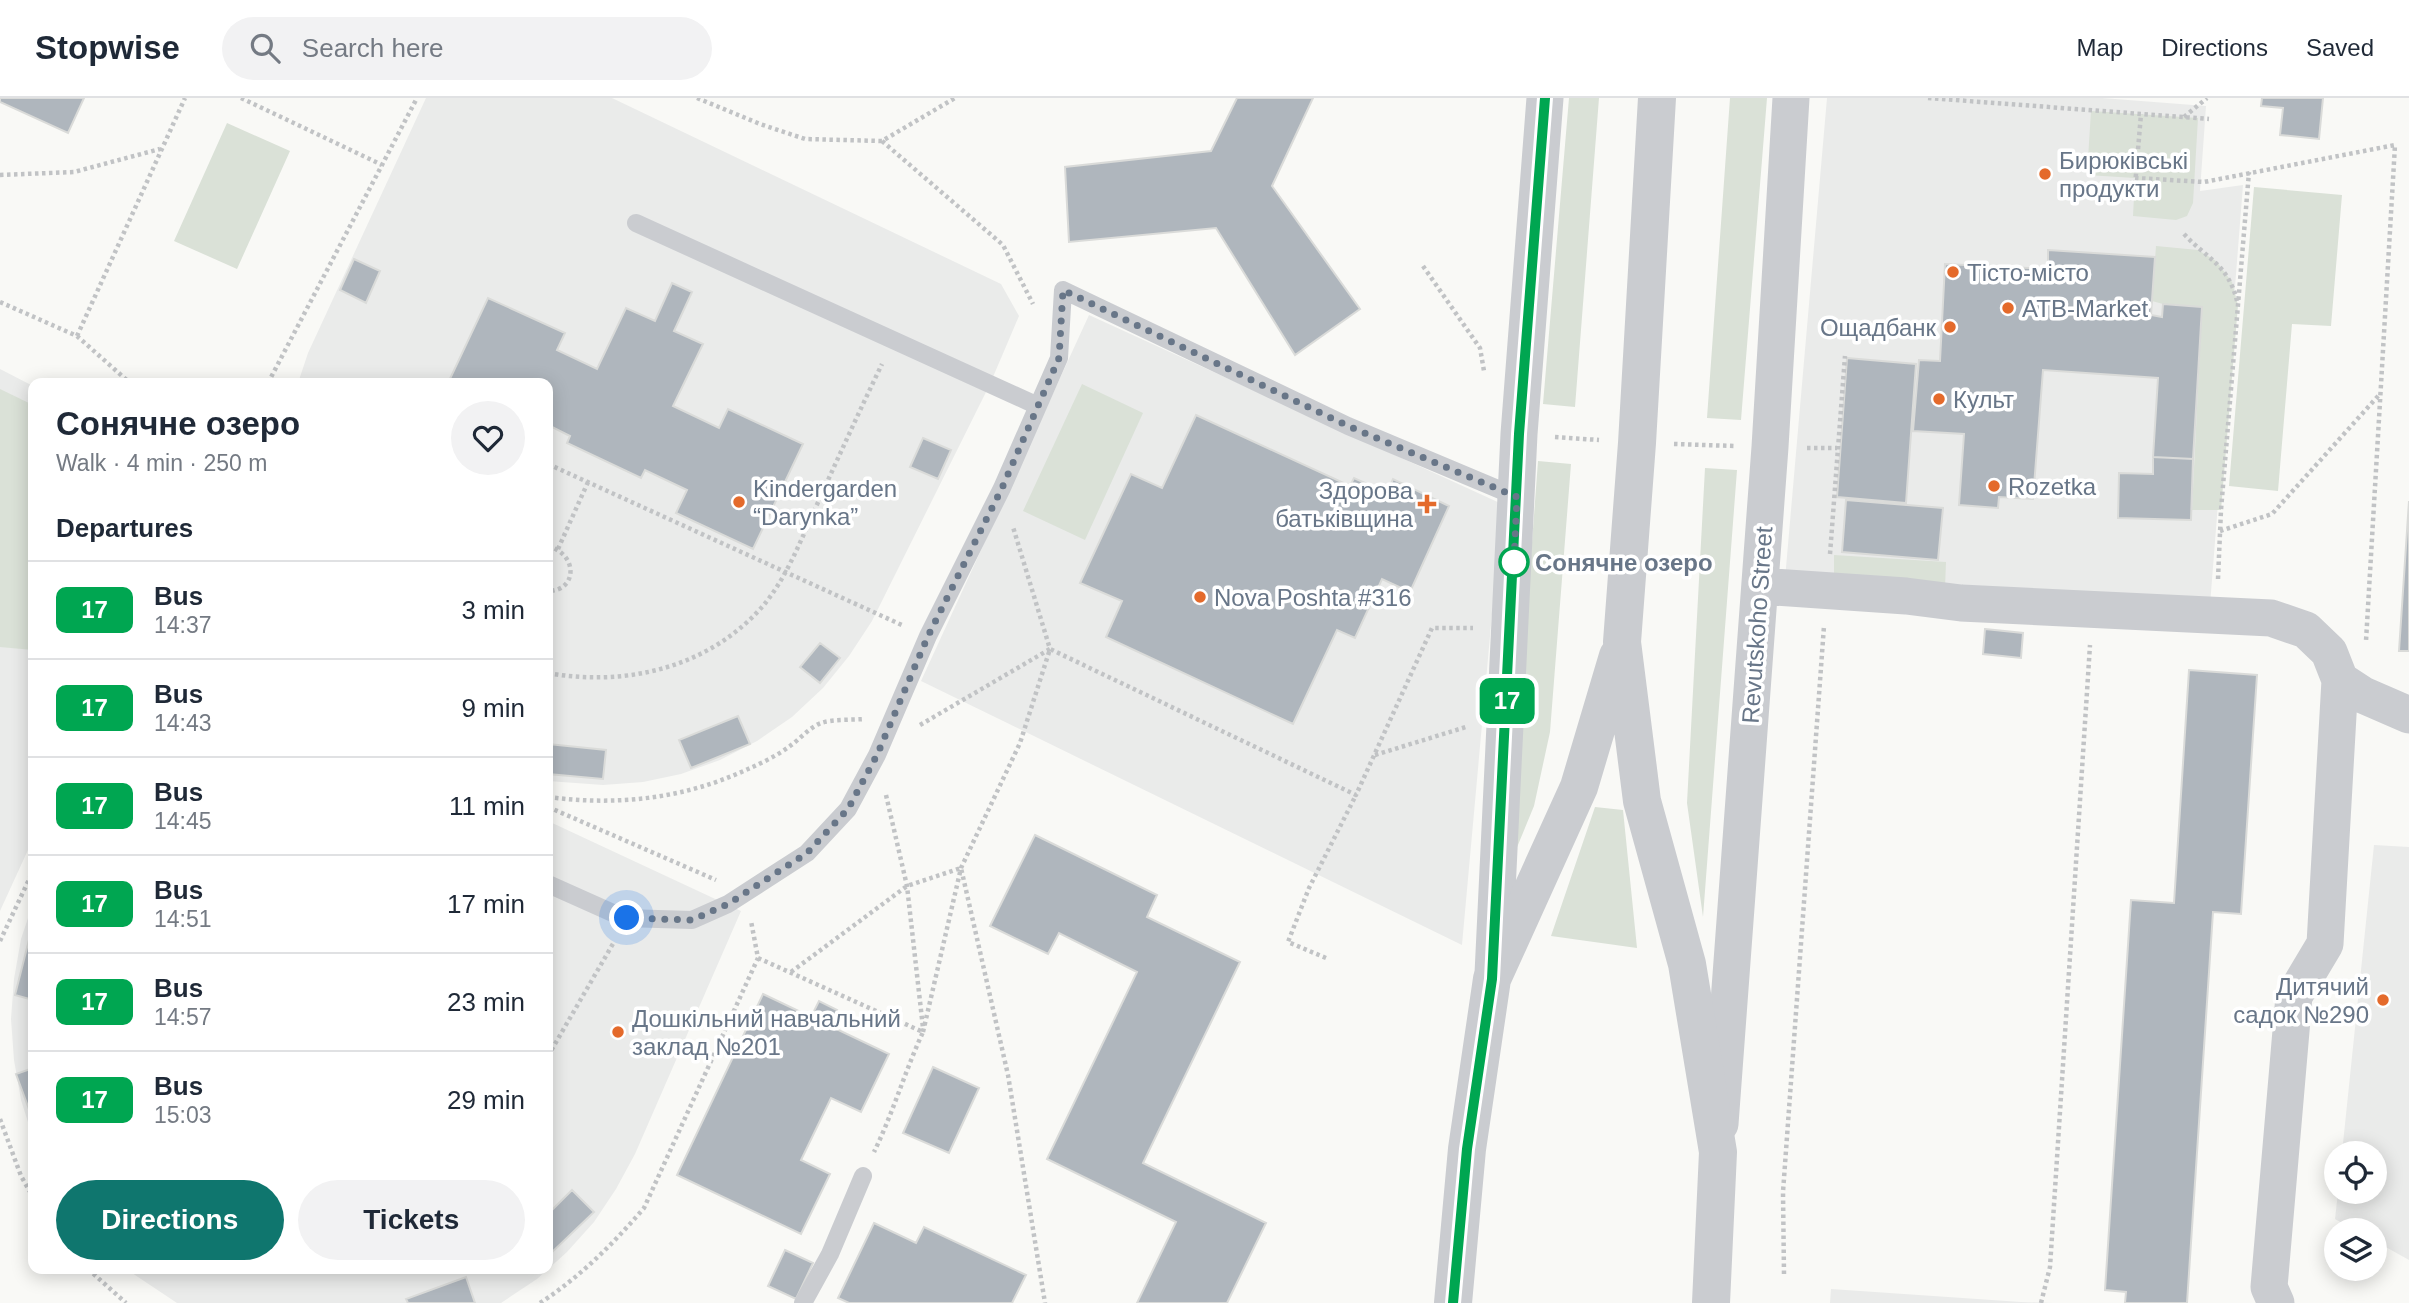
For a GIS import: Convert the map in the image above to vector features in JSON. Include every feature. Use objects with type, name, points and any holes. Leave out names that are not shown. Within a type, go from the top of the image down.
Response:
[{"type":"street","name":"Revutskoho Street","points":[[1453,1303],[1467,1149],[1492,979],[1525,329],[1545,98]]},
{"type":"street","name":"Revutskoho Street","points":[[1657,98],[1638,429],[1622,642],[1642,801],[1687,964],[1718,1153]]},
{"type":"street","name":"Revutskoho Street","points":[[1711,1303],[1718,1153],[1760,586],[1791,98]]},
{"type":"street","points":[[1760,586],[1961,603],[2272,618],[2306,630],[2329,652],[2351,687],[2409,715]]},
{"type":"street","name":"Revutskoho Street","points":[[1492,979],[1579,787],[1622,642]]},
{"type":"street","points":[[2276,1303],[2269,1287],[2294,996],[2325,944],[2351,687]]},
{"type":"lane","points":[[636,223],[1038,406]]},
{"type":"lane","points":[[553,886],[627,918],[692,920],[728,904],[807,853],[848,809],[877,755],[928,636],[1002,488],[1059,358],[1063,290],[1348,426],[1517,497]]},
{"type":"lane","points":[[803,1303],[830,1254],[863,1176]]},
{"type":"path","points":[[77,336],[185,98]]},
{"type":"path","points":[[241,98],[383,165]]},
{"type":"path","points":[[271,378],[417,98]]},
{"type":"path","points":[[696,98],[805,139],[882,141],[956,98]]},
{"type":"path","points":[[1928,98],[2209,119]]},
{"type":"path","points":[[2184,117],[2207,98]]},
{"type":"path","points":[[2134,198],[2141,114]]},
{"type":"path","points":[[882,141],[1003,245],[1059,358]]},
{"type":"path","points":[[2135,178],[2204,182],[2396,145],[2379,394],[2351,687]]},
{"type":"path","points":[[0,175],[74,172],[160,149]]},
{"type":"path","points":[[2217,615],[2220,531],[2249,172]]},
{"type":"path","points":[[2183,234],[2198,250],[2216,261],[2232,282],[2238,305]]},
{"type":"path","points":[[1423,266],[1480,348],[1486,384]]},
{"type":"path","points":[[0,302],[77,336],[124,378]]},
{"type":"path","points":[[553,674],[576,678],[611,678],[645,674],[678,664],[709,649],[737,630],[762,607],[786,573],[893,340]]},
{"type":"path","points":[[1784,1274],[1783,1192],[1845,356]]},
{"type":"path","points":[[2220,531],[2272,513],[2379,394]]},
{"type":"path","points":[[553,466],[928,636]]},
{"type":"path","points":[[558,549],[588,482]]},
{"type":"path","points":[[863,1176],[890,1119],[923,1032],[961,868],[1020,743],[1050,649],[1002,488]]},
{"type":"path","points":[[553,548],[569,561],[569,578],[563,586],[553,591]]},
{"type":"path","points":[[2041,1303],[2050,1267],[2092,608]]},
{"type":"path","points":[[1326,958],[1288,942],[1309,888],[1356,795],[1432,628],[1476,628]]},
{"type":"path","points":[[553,798],[584,802],[627,802],[669,796],[710,785],[749,769],[787,748],[821,723],[892,716],[914,729],[1050,649]]},
{"type":"path","points":[[1050,649],[1356,795]]},
{"type":"path","points":[[1374,755],[1466,727]]},
{"type":"path","points":[[877,755],[907,886],[923,1032]]},
{"type":"path","points":[[540,1303],[585,1269],[616,1240],[644,1208],[758,958],[746,893],[553,809]]},
{"type":"path","points":[[791,972],[907,886],[961,868]]},
{"type":"path","points":[[961,868],[1008,1075],[1045,1303]]},
{"type":"path","points":[[0,942],[28,882]]},
{"type":"path","points":[[553,1047],[627,918]]},
{"type":"path","points":[[758,958],[923,1032]]},
{"type":"path","points":[[0,1119],[28,1188]]},
{"type":"path","points":[[94,1274],[126,1303]]},
{"type":"shaded area","name":"Kindergarden “Darynka”","points":[[426,98],[612,98],[1001,284],[1019,316],[990,384],[872,621],[823,688],[792,717],[757,741],[720,760],[681,774],[643,782],[603,785],[553,781],[553,378],[300,378],[308,353]]},
{"type":"shaded area","points":[[1569,98],[1599,98],[1575,407],[1543,404]]},
{"type":"shaded area","points":[[1730,98],[1767,98],[1741,420],[1707,418]]},
{"type":"shaded area","points":[[1827,98],[2102,98],[2206,106],[2200,191],[2243,185],[2210,605],[1785,579]]},
{"type":"shaded area","points":[[2091,111],[2198,118],[2193,203],[2187,216],[2176,220],[2133,216],[2135,178],[2087,175]]},
{"type":"shaded area","points":[[227,123],[290,151],[237,269],[174,241]]},
{"type":"shaded area","points":[[2254,187],[2342,195],[2331,326],[2292,324],[2278,491],[2229,486]]},
{"type":"shaded area","points":[[2156,246],[2198,250],[2216,261],[2232,282],[2238,305],[2221,510],[2192,510],[2202,307],[2152,301]]},
{"type":"shaded area","points":[[1089,315],[1502,504],[1462,945],[921,681]]},
{"type":"shaded area","points":[[0,369],[28,383],[28,850],[0,911]]},
{"type":"shaded area","points":[[1082,384],[1143,413],[1085,540],[1023,511]]},
{"type":"shaded area","points":[[0,389],[28,403],[28,650],[0,647]]},
{"type":"shaded area","points":[[1538,461],[1571,464],[1550,732],[1534,806],[1508,869]]},
{"type":"shaded area","points":[[1705,468],[1737,470],[1703,917],[1687,803]]},
{"type":"shaded area","points":[[1834,555],[1946,562],[1945,588],[1834,581]]},
{"type":"shaded area","points":[[1595,807],[1623,810],[1637,948],[1551,936]]},
{"type":"shaded area","name":"Дошкільний навчальний заклад №201","points":[[553,823],[741,911],[635,1154],[594,1222],[553,1265]]},
{"type":"shaded area","name":"Дитячий садок №290","points":[[2374,845],[2409,847],[2409,1260],[2387,1248],[2387,1218],[2335,1218],[2337,1204],[2387,1204],[2387,1141],[2343,1141]]},
{"type":"shaded area","points":[[28,918],[28,1122],[14,1060],[11,1019],[21,939]]},
{"type":"shaded area","name":"Дошкільний навчальний заклад №201","points":[[134,1274],[543,1274],[501,1303],[177,1303]]},
{"type":"shaded area","points":[[1831,1289],[2021,1302],[2053,1303],[1830,1303]]},
{"type":"building","points":[[0,98],[84,98],[68,133],[0,102]]},
{"type":"building","points":[[1237,98],[1313,98],[1272,186],[1360,309],[1295,355],[1216,228],[1069,242],[1065,167],[1211,151]]},
{"type":"building","points":[[2262,98],[2323,98],[2319,139],[2280,135],[2283,108],[2261,106]]},
{"type":"building","points":[[2048,250],[2155,257],[2151,315],[2162,317],[2163,304],[2202,307],[2193,459],[2153,457],[2158,378],[2043,370],[2033,499],[1999,497],[1998,508],[1959,505],[1964,434],[1913,431],[1919,360],[1940,361],[1945,264],[2048,269]]},
{"type":"building","points":[[354,259],[380,271],[366,303],[340,290]]},
{"type":"building","points":[[672,283],[692,292],[674,331],[703,344],[673,406],[719,428],[728,409],[803,444],[753,549],[676,513],[687,490],[645,470],[641,478],[567,443],[570,436],[553,428],[553,378],[450,378],[488,298],[565,333],[557,350],[597,369],[626,308],[655,321]]},
{"type":"building","points":[[1847,358],[1916,364],[1906,503],[1837,497]]},
{"type":"building","points":[[1196,415],[1350,486],[1354,478],[1387,493],[1393,479],[1449,506],[1410,592],[1382,579],[1355,638],[1337,630],[1293,724],[1106,637],[1122,601],[1080,583],[1131,474],[1162,488]]},
{"type":"building","points":[[923,438],[951,450],[938,479],[910,467]]},
{"type":"building","points":[[2153,457],[2193,459],[2191,520],[2118,518],[2119,473],[2153,474]]},
{"type":"building","points":[[1846,500],[1943,508],[1938,560],[1842,552]]},
{"type":"building","points":[[2409,501],[2409,651],[2399,651]]},
{"type":"building","points":[[1985,629],[2023,633],[2021,658],[1983,654]]},
{"type":"building","points":[[820,643],[840,658],[820,683],[800,667]]},
{"type":"building","points":[[2189,670],[2257,675],[2241,914],[2213,912],[2187,1303],[2125,1303],[2126,1292],[2105,1290],[2131,900],[2174,903]]},
{"type":"building","points":[[738,716],[750,744],[691,768],[679,740]]},
{"type":"building","points":[[553,745],[606,750],[603,779],[553,774]]},
{"type":"building","points":[[1035,835],[1157,895],[1147,917],[1240,962],[1143,1163],[1266,1223],[1227,1303],[1137,1303],[1176,1222],[1047,1159],[1137,972],[1059,933],[1048,954],[990,926]]},
{"type":"building","points":[[28,944],[28,999],[15,995]]},
{"type":"building","points":[[763,994],[811,1017],[819,1001],[837,1010],[830,1026],[889,1054],[861,1112],[831,1098],[801,1160],[830,1174],[801,1234],[677,1175]]},
{"type":"building","points":[[933,1067],[979,1088],[949,1153],[903,1133]]},
{"type":"building","points":[[28,1070],[28,1106],[16,1074]]},
{"type":"building","points":[[572,1190],[594,1212],[553,1251],[553,1209]]},
{"type":"building","points":[[874,1223],[916,1243],[924,1227],[1026,1275],[1012,1303],[849,1303],[838,1298]]},
{"type":"building","points":[[785,1250],[813,1263],[796,1299],[768,1286]]},
{"type":"building","points":[[466,1277],[475,1303],[408,1303],[406,1299]]},
{"type":"bus line","name":"17","points":[[1453,1303],[1467,1149],[1492,979],[1525,329],[1545,98]]},
{"type":"place","name":"Бирюківські продукти","points":[[2045,174]]},
{"type":"place","name":"Тісто-місто","points":[[1953,272]]},
{"type":"place","name":"ATB-Market","points":[[2008,308]]},
{"type":"place","name":"Ощадбанк","points":[[1950,327]]},
{"type":"place","name":"Культ","points":[[1939,399]]},
{"type":"place","name":"Rozetka","points":[[1994,486]]},
{"type":"place","name":"Kindergarden “Darynka”","points":[[739,502]]},
{"type":"place","name":"Здорова батьківщина","points":[[1427,504]]},
{"type":"place","name":"Сонячне озеро","points":[[1514,562]]},
{"type":"place","name":"Nova Poshta #316","points":[[1200,597]]},
{"type":"place","name":"Дитячий садок №290","points":[[2383,1000]]},
{"type":"place","name":"Дошкільний навчальний заклад №201","points":[[618,1032]]},
{"type":"route","points":[[627,918],[692,920],[728,904],[807,853],[848,809],[877,755],[928,636],[1002,488],[1059,358],[1063,290],[1348,426],[1517,497],[1514,562]]}]
